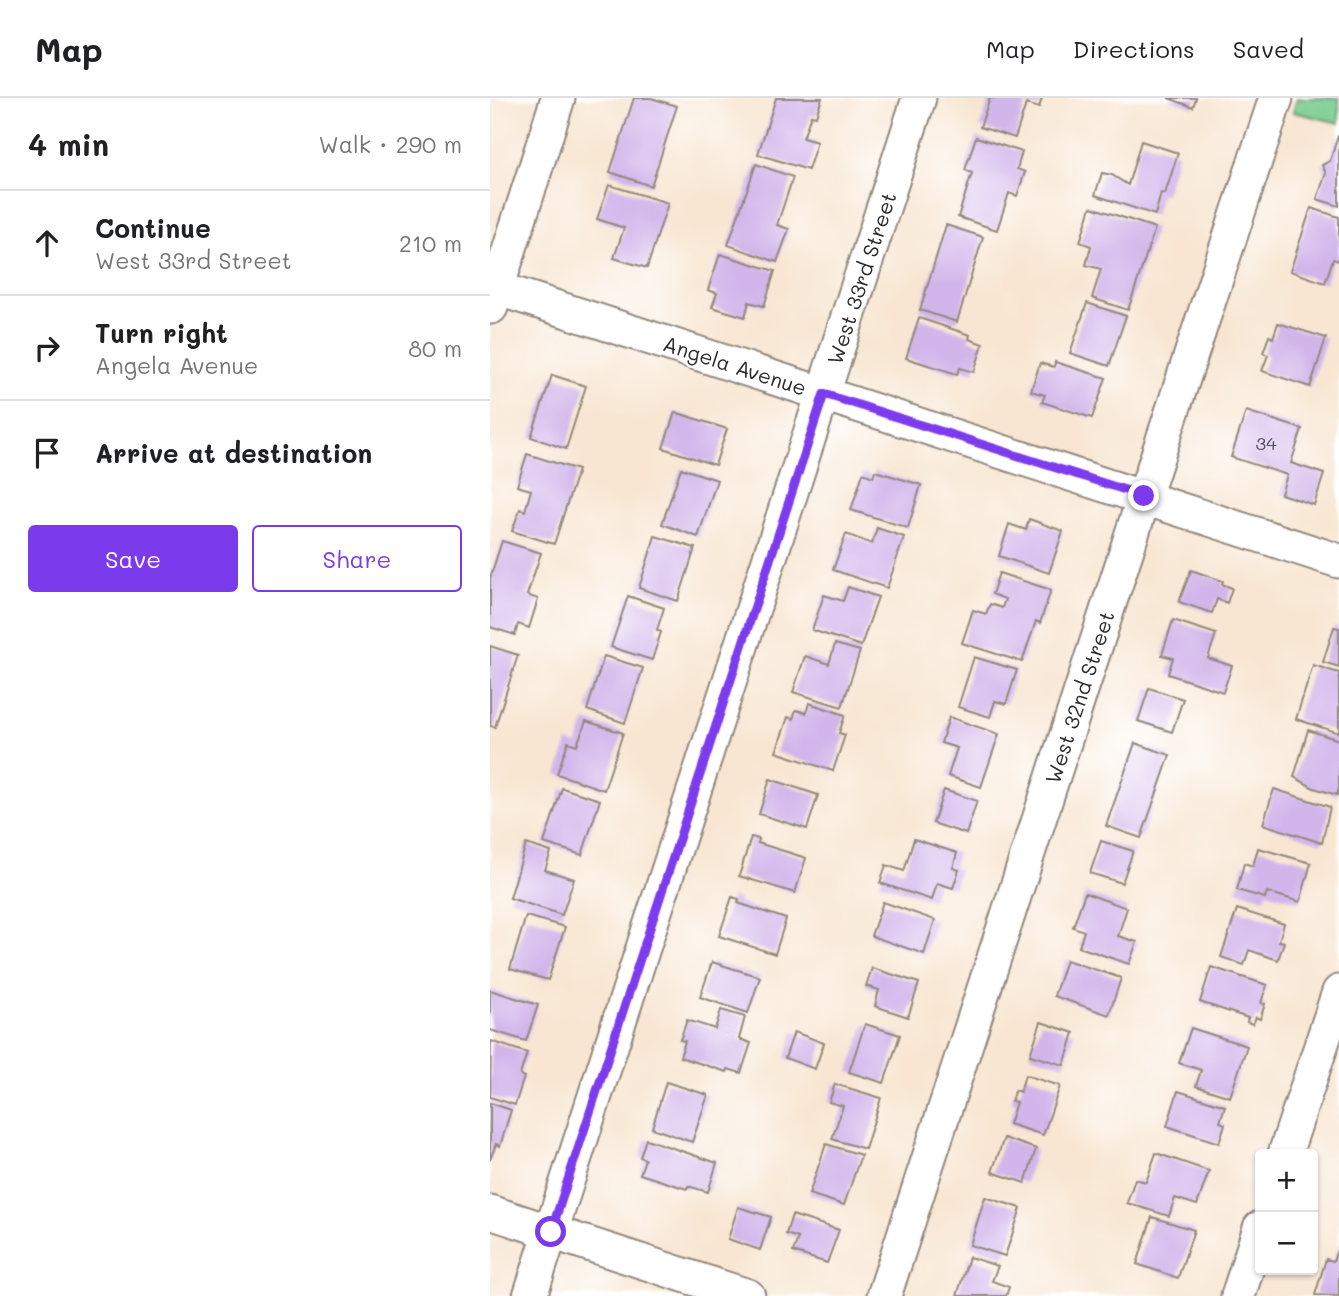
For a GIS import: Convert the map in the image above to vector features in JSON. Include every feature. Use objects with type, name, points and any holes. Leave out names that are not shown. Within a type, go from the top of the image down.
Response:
[{"type":"street","points":[[492,294],[558,98]]},
{"type":"street","name":"West 33rd Street","points":[[530,1296],[919,98]]},
{"type":"street","name":"West 32nd Street","points":[[884,1296],[1276,98]]},
{"type":"street","name":"Angela Avenue","points":[[492,294],[824,394],[1339,561]]},
{"type":"street","points":[[1287,1149],[1339,992]]},
{"type":"street","points":[[490,1212],[748,1296]]},
{"type":"street","points":[[1238,1296],[1255,1243]]},
{"type":"green space","points":[[1297,98],[1339,98],[1339,123],[1293,112]]},
{"type":"building","points":[[634,98],[651,98],[677,106],[651,186],[610,172]]},
{"type":"building","points":[[776,98],[822,98],[816,116],[811,115],[803,138],[817,142],[808,170],[758,154]]},
{"type":"building","points":[[990,98],[1042,98],[1039,108],[1026,104],[1015,138],[980,127]]},
{"type":"building","points":[[1168,98],[1196,98],[1193,107]]},
{"type":"building","points":[[1338,136],[1339,206],[1317,199],[1326,173],[1322,165],[1330,161]]},
{"type":"building","points":[[976,137],[1022,152],[1017,169],[1025,172],[1017,196],[1009,193],[997,230],[958,217],[972,173],[965,170]]},
{"type":"building","points":[[1141,141],[1178,153],[1155,215],[1095,195],[1102,173],[1112,175],[1128,185]]},
{"type":"building","points":[[756,164],[793,177],[777,225],[789,229],[777,262],[728,245]]},
{"type":"building","points":[[609,185],[668,203],[647,268],[614,258],[624,228],[597,219]]},
{"type":"building","points":[[1091,207],[1155,228],[1128,310],[1092,298],[1101,269],[1086,265],[1091,246],[1080,242]]},
{"type":"building","points":[[1311,208],[1339,217],[1339,261],[1333,259],[1325,283],[1290,271]]},
{"type":"building","points":[[946,225],[983,237],[957,322],[920,310]]},
{"type":"building","points":[[720,254],[775,271],[764,306],[749,302],[745,317],[712,307],[717,293],[708,290]]},
{"type":"building","points":[[1087,303],[1126,316],[1109,366],[1070,353]]},
{"type":"building","points":[[919,318],[970,335],[969,339],[983,344],[974,372],[960,368],[957,374],[906,358]]},
{"type":"building","points":[[1278,323],[1326,338],[1310,387],[1262,371],[1268,355],[1263,353],[1269,336],[1273,338]]},
{"type":"building","points":[[1055,362],[1106,378],[1092,418],[1042,402],[1045,395],[1031,391],[1040,363],[1054,367]]},
{"type":"building","points":[[552,375],[586,386],[566,449],[531,437]]},
{"type":"building","points":[[1246,411],[1302,429],[1291,463],[1324,474],[1314,505],[1281,494],[1287,475],[1231,457]]},
{"type":"building","points":[[675,412],[727,429],[715,465],[663,448]]},
{"type":"building","points":[[527,454],[578,470],[554,544],[512,531],[520,509],[525,511],[531,490],[517,486]]},
{"type":"building","points":[[681,468],[717,480],[698,537],[662,524]]},
{"type":"building","points":[[875,471],[921,485],[908,528],[851,510],[863,473],[873,477]]},
{"type":"building","points":[[1029,519],[1063,531],[1049,573],[999,556],[1009,524],[1026,530]]},
{"type":"building","points":[[877,528],[904,537],[887,588],[833,570],[846,534],[872,544]]},
{"type":"building","points":[[655,536],[695,548],[678,601],[639,588]]},
{"type":"building","points":[[502,541],[541,553],[527,595],[538,599],[529,628],[518,624],[515,635],[490,627],[490,578]]},
{"type":"building","points":[[1191,570],[1223,581],[1222,584],[1232,588],[1227,603],[1217,599],[1212,613],[1179,602]]},
{"type":"building","points":[[999,573],[1051,590],[1040,623],[1036,621],[1022,662],[962,643],[973,610],[986,614],[990,604],[1002,608],[1005,599],[992,594]]},
{"type":"building","points":[[848,587],[878,597],[861,646],[812,630],[824,595],[843,601]]},
{"type":"building","points":[[628,596],[664,608],[657,630],[661,632],[652,660],[611,647]]},
{"type":"building","points":[[1173,620],[1216,634],[1208,658],[1232,666],[1223,692],[1168,674],[1173,658],[1162,655]]},
{"type":"building","points":[[1334,627],[1339,628],[1339,667],[1323,662]]},
{"type":"building","points":[[835,644],[860,651],[842,707],[793,692],[805,656],[829,664]]},
{"type":"building","points":[[490,646],[518,655],[495,727],[490,726]]},
{"type":"building","points":[[604,656],[643,668],[625,723],[587,710]]},
{"type":"building","points":[[974,657],[1017,670],[1006,704],[995,701],[990,717],[958,707]]},
{"type":"building","points":[[1313,665],[1339,673],[1339,733],[1296,719]]},
{"type":"building","points":[[1149,688],[1183,699],[1172,732],[1138,721]]},
{"type":"building","points":[[809,703],[845,715],[839,733],[845,735],[833,771],[776,752],[788,717],[793,719],[796,710],[806,713]]},
{"type":"building","points":[[949,717],[999,734],[981,787],[948,776],[957,748],[941,743]]},
{"type":"building","points":[[586,721],[623,733],[604,790],[557,774],[568,742],[577,745]]},
{"type":"building","points":[[1308,730],[1339,740],[1337,795],[1314,788],[1294,777]]},
{"type":"building","points":[[1135,743],[1170,755],[1141,838],[1106,826]]},
{"type":"building","points":[[770,779],[818,795],[807,829],[759,814]]},
{"type":"building","points":[[562,788],[600,800],[582,855],[544,843]]},
{"type":"building","points":[[1274,789],[1330,807],[1322,843],[1263,824]]},
{"type":"building","points":[[944,790],[977,801],[966,834],[933,823]]},
{"type":"building","points":[[751,837],[759,839],[758,843],[806,858],[795,893],[739,876]]},
{"type":"building","points":[[914,839],[957,853],[953,868],[959,870],[953,888],[937,883],[932,900],[880,883],[886,865],[904,871]]},
{"type":"building","points":[[1101,841],[1133,851],[1122,883],[1090,873]]},
{"type":"building","points":[[526,844],[551,852],[545,870],[574,879],[562,915],[510,898]]},
{"type":"building","points":[[1258,848],[1311,863],[1300,902],[1267,892],[1265,898],[1237,890],[1244,863],[1253,866]]},
{"type":"building","points":[[1085,893],[1127,908],[1118,936],[1137,942],[1129,964],[1079,947],[1084,931],[1073,927]]},
{"type":"building","points":[[732,897],[739,899],[738,903],[786,919],[775,954],[719,936]]},
{"type":"building","points":[[883,902],[935,920],[924,954],[871,936]]},
{"type":"building","points":[[1237,909],[1284,924],[1279,941],[1284,942],[1278,960],[1249,950],[1244,965],[1221,957]]},
{"type":"building","points":[[526,916],[565,927],[548,980],[510,969]]},
{"type":"building","points":[[1066,960],[1121,978],[1109,1015],[1054,996]]},
{"type":"building","points":[[712,962],[760,977],[748,1013],[700,997]]},
{"type":"building","points":[[1211,967],[1267,985],[1261,1003],[1265,1004],[1260,1019],[1256,1017],[1253,1024],[1247,1022],[1248,1018],[1200,1002]]},
{"type":"building","points":[[872,968],[919,983],[908,1017],[875,1006],[879,990],[866,986]]},
{"type":"building","points":[[490,990],[538,1005],[526,1041],[490,1030]]},
{"type":"building","points":[[721,1010],[745,1017],[739,1039],[751,1043],[741,1073],[728,1069],[727,1072],[680,1057],[685,1041],[680,1040],[687,1020],[715,1029]]},
{"type":"building","points":[[1041,1022],[1074,1033],[1064,1065],[1030,1055]]},
{"type":"building","points":[[865,1024],[900,1035],[884,1083],[849,1072]]},
{"type":"building","points":[[1191,1028],[1247,1046],[1230,1097],[1196,1086],[1201,1070],[1179,1063]]},
{"type":"building","points":[[794,1032],[824,1043],[815,1069],[785,1058]]},
{"type":"building","points":[[491,1041],[527,1053],[520,1075],[524,1077],[515,1105],[490,1097]]},
{"type":"building","points":[[1025,1075],[1060,1086],[1043,1135],[1009,1124],[1016,1102],[1011,1101],[1015,1090],[1020,1092]]},
{"type":"building","points":[[666,1082],[708,1095],[692,1142],[652,1128]]},
{"type":"building","points":[[835,1084],[881,1098],[865,1149],[832,1139],[843,1106],[829,1102]]},
{"type":"building","points":[[1178,1091],[1225,1106],[1220,1122],[1225,1124],[1219,1143],[1167,1126]]},
{"type":"building","points":[[490,1103],[511,1110],[500,1146],[496,1144],[490,1160]]},
{"type":"building","points":[[1004,1138],[1036,1149],[1025,1183],[992,1172]]},
{"type":"building","points":[[646,1139],[717,1163],[708,1192],[688,1186],[687,1189],[640,1174],[645,1159],[640,1157]]},
{"type":"building","points":[[826,1144],[861,1155],[844,1205],[809,1194]]},
{"type":"building","points":[[1156,1153],[1209,1171],[1197,1205],[1175,1198],[1169,1216],[1127,1203],[1135,1179],[1146,1182]]},
{"type":"building","points":[[985,1197],[1021,1208],[1005,1256],[970,1245]]},
{"type":"building","points":[[738,1207],[771,1217],[760,1250],[728,1239]]},
{"type":"building","points":[[792,1215],[839,1230],[827,1263],[793,1252],[798,1238],[786,1234]]},
{"type":"building","points":[[1152,1217],[1194,1230],[1178,1278],[1137,1264]]},
{"type":"building","points":[[1339,1245],[1339,1296],[1315,1295],[1326,1259],[1333,1261]]},
{"type":"building","points":[[969,1257],[998,1266],[992,1281],[1009,1287],[1006,1296],[957,1296]]},
{"type":"route","points":[[551,1232],[824,394],[1144,496]]}]
